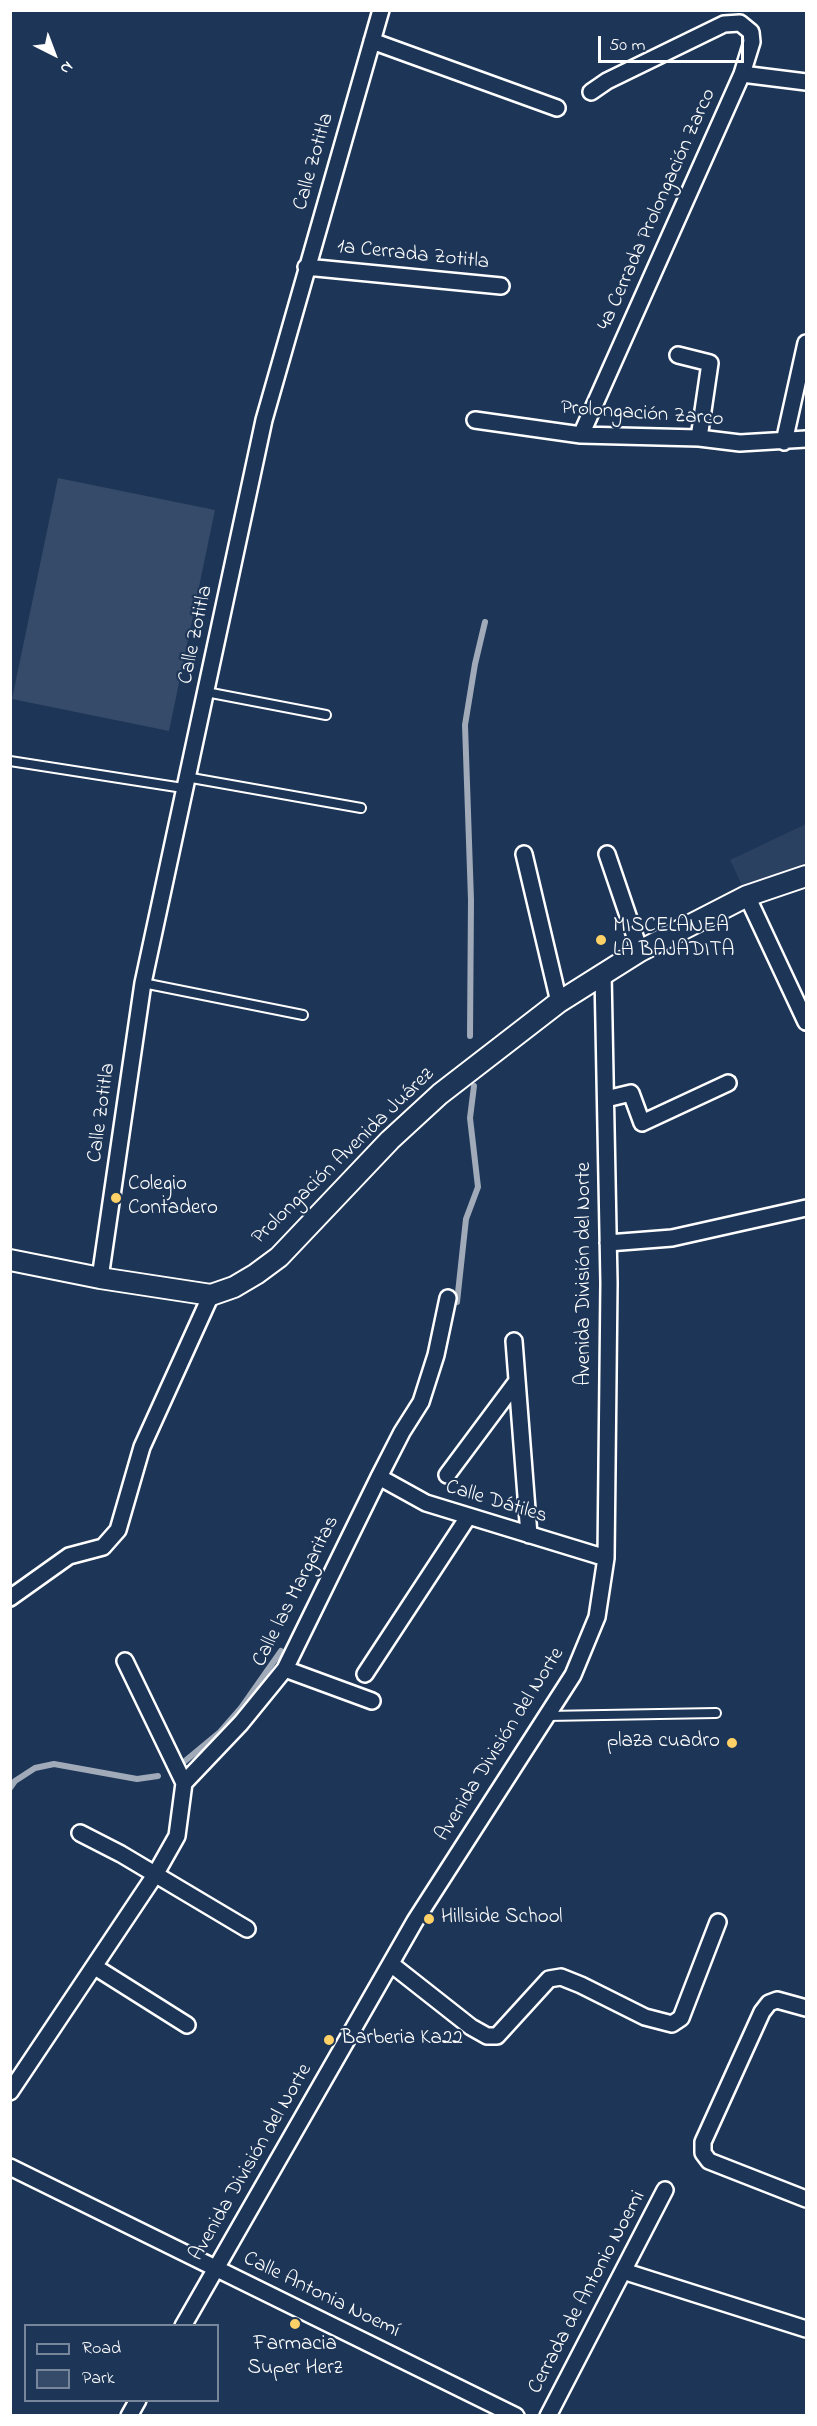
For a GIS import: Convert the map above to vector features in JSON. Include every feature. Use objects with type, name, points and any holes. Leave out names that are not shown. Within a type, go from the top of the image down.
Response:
[{"type":"street","name":"Calle Zotitla","points":[[100,1278],[142,983],[264,420],[314,267],[381,10]]},
{"type":"street","name":"4a Cerrada Prolongación Zarco","points":[[581,435],[742,74],[752,37],[744,24],[734,22],[724,24],[591,92]]},
{"type":"street","points":[[372,41],[557,108]]},
{"type":"street","points":[[742,74],[807,82]]},
{"type":"street","name":"1a Cerrada Zotitla","points":[[314,267],[501,286]]},
{"type":"street","points":[[784,442],[807,343]]},
{"type":"street","points":[[678,355],[710,363],[699,438]]},
{"type":"street","name":"Prolongación Zarco","points":[[475,420],[581,435],[699,438],[740,443],[807,439]]},
{"type":"street","points":[[524,854],[559,1002]]},
{"type":"street","points":[[607,854],[640,951]]},
{"type":"street","name":"Prolongación Avenida Juárez","points":[[211,1295],[234,1287],[279,1257],[390,1140],[440,1094],[559,1002],[640,951],[750,904],[807,876]]},
{"type":"street","points":[[750,904],[807,1022]]},
{"type":"street","name":"Avenida División del Norte","points":[[184,2324],[415,1921],[573,1676],[597,1617],[606,1558],[608,1243],[603,973]]},
{"type":"street","points":[[606,1099],[631,1093],[642,1123],[728,1083]]},
{"type":"street","points":[[608,1243],[672,1238],[807,1208]]},
{"type":"street","points":[[10,1260],[100,1278],[211,1295],[142,1447],[118,1530],[103,1547],[69,1556],[10,1598]]},
{"type":"street","name":"Calle las Margaritas","points":[[184,1783],[241,1723],[285,1669],[379,1477],[402,1432],[421,1402],[436,1355],[448,1298]]},
{"type":"street","points":[[514,1341],[529,1535]]},
{"type":"street","points":[[447,1476],[517,1381]]},
{"type":"street","name":"Calle Dátiles","points":[[379,1477],[426,1503],[606,1558]]},
{"type":"street","points":[[365,1674],[468,1517]]},
{"type":"street","points":[[10,2092],[95,1967],[155,1875],[177,1836],[184,1783],[125,1661]]},
{"type":"street","points":[[285,1669],[372,1701]]},
{"type":"street","points":[[80,1833],[247,1929]]},
{"type":"street","points":[[391,1965],[471,2027],[487,2036],[497,2036],[549,1979],[561,1977],[645,2017],[672,2024],[681,2018],[718,1922]]},
{"type":"street","points":[[95,1967],[187,2025]]},
{"type":"street","points":[[807,2008],[777,2000],[769,2003],[762,2012],[703,2142],[703,2153],[709,2161],[807,2199]]},
{"type":"street","name":"Calle Antonia Noemí","points":[[10,2167],[516,2415]]},
{"type":"street","name":"Cerrada de Antonio Noemi","points":[[548,2415],[665,2190]]},
{"type":"street","points":[[623,2271],[807,2329]]},
{"type":"street","points":[[129,2415],[137,2402]]},
{"type":"lane","points":[[206,692],[326,715]]},
{"type":"lane","points":[[10,761],[361,808]]},
{"type":"lane","points":[[142,983],[303,1015]]},
{"type":"lane","points":[[548,1716],[716,1713]]},
{"type":"shaded area","points":[[806,824],[806,862],[747,896],[730,860]]},
{"type":"green space","points":[[58,478],[215,510],[169,731],[12,699]]},
{"type":"waterway","points":[[470,1036],[471,900],[465,725],[475,664],[485,622]]},
{"type":"waterway","points":[[457,1302],[466,1219],[478,1187],[470,1118],[474,1086]]},
{"type":"waterway","points":[[185,1761],[220,1732],[241,1708],[281,1651]]},
{"type":"waterway","points":[[10,1788],[15,1781],[35,1768],[54,1764],[137,1779],[158,1776]]},
{"type":"place","name":"MISCELANEA LA BAJADITA","points":[[601,940]]},
{"type":"place","name":"Colegio Contadero","points":[[116,1198]]},
{"type":"place","name":"plaza cuadro","points":[[732,1743]]},
{"type":"place","name":"Hillside School","points":[[429,1919]]},
{"type":"place","name":"Barberia Ka22","points":[[329,2040]]},
{"type":"place","name":"Farmacia Super Herz","points":[[295,2324]]}]
